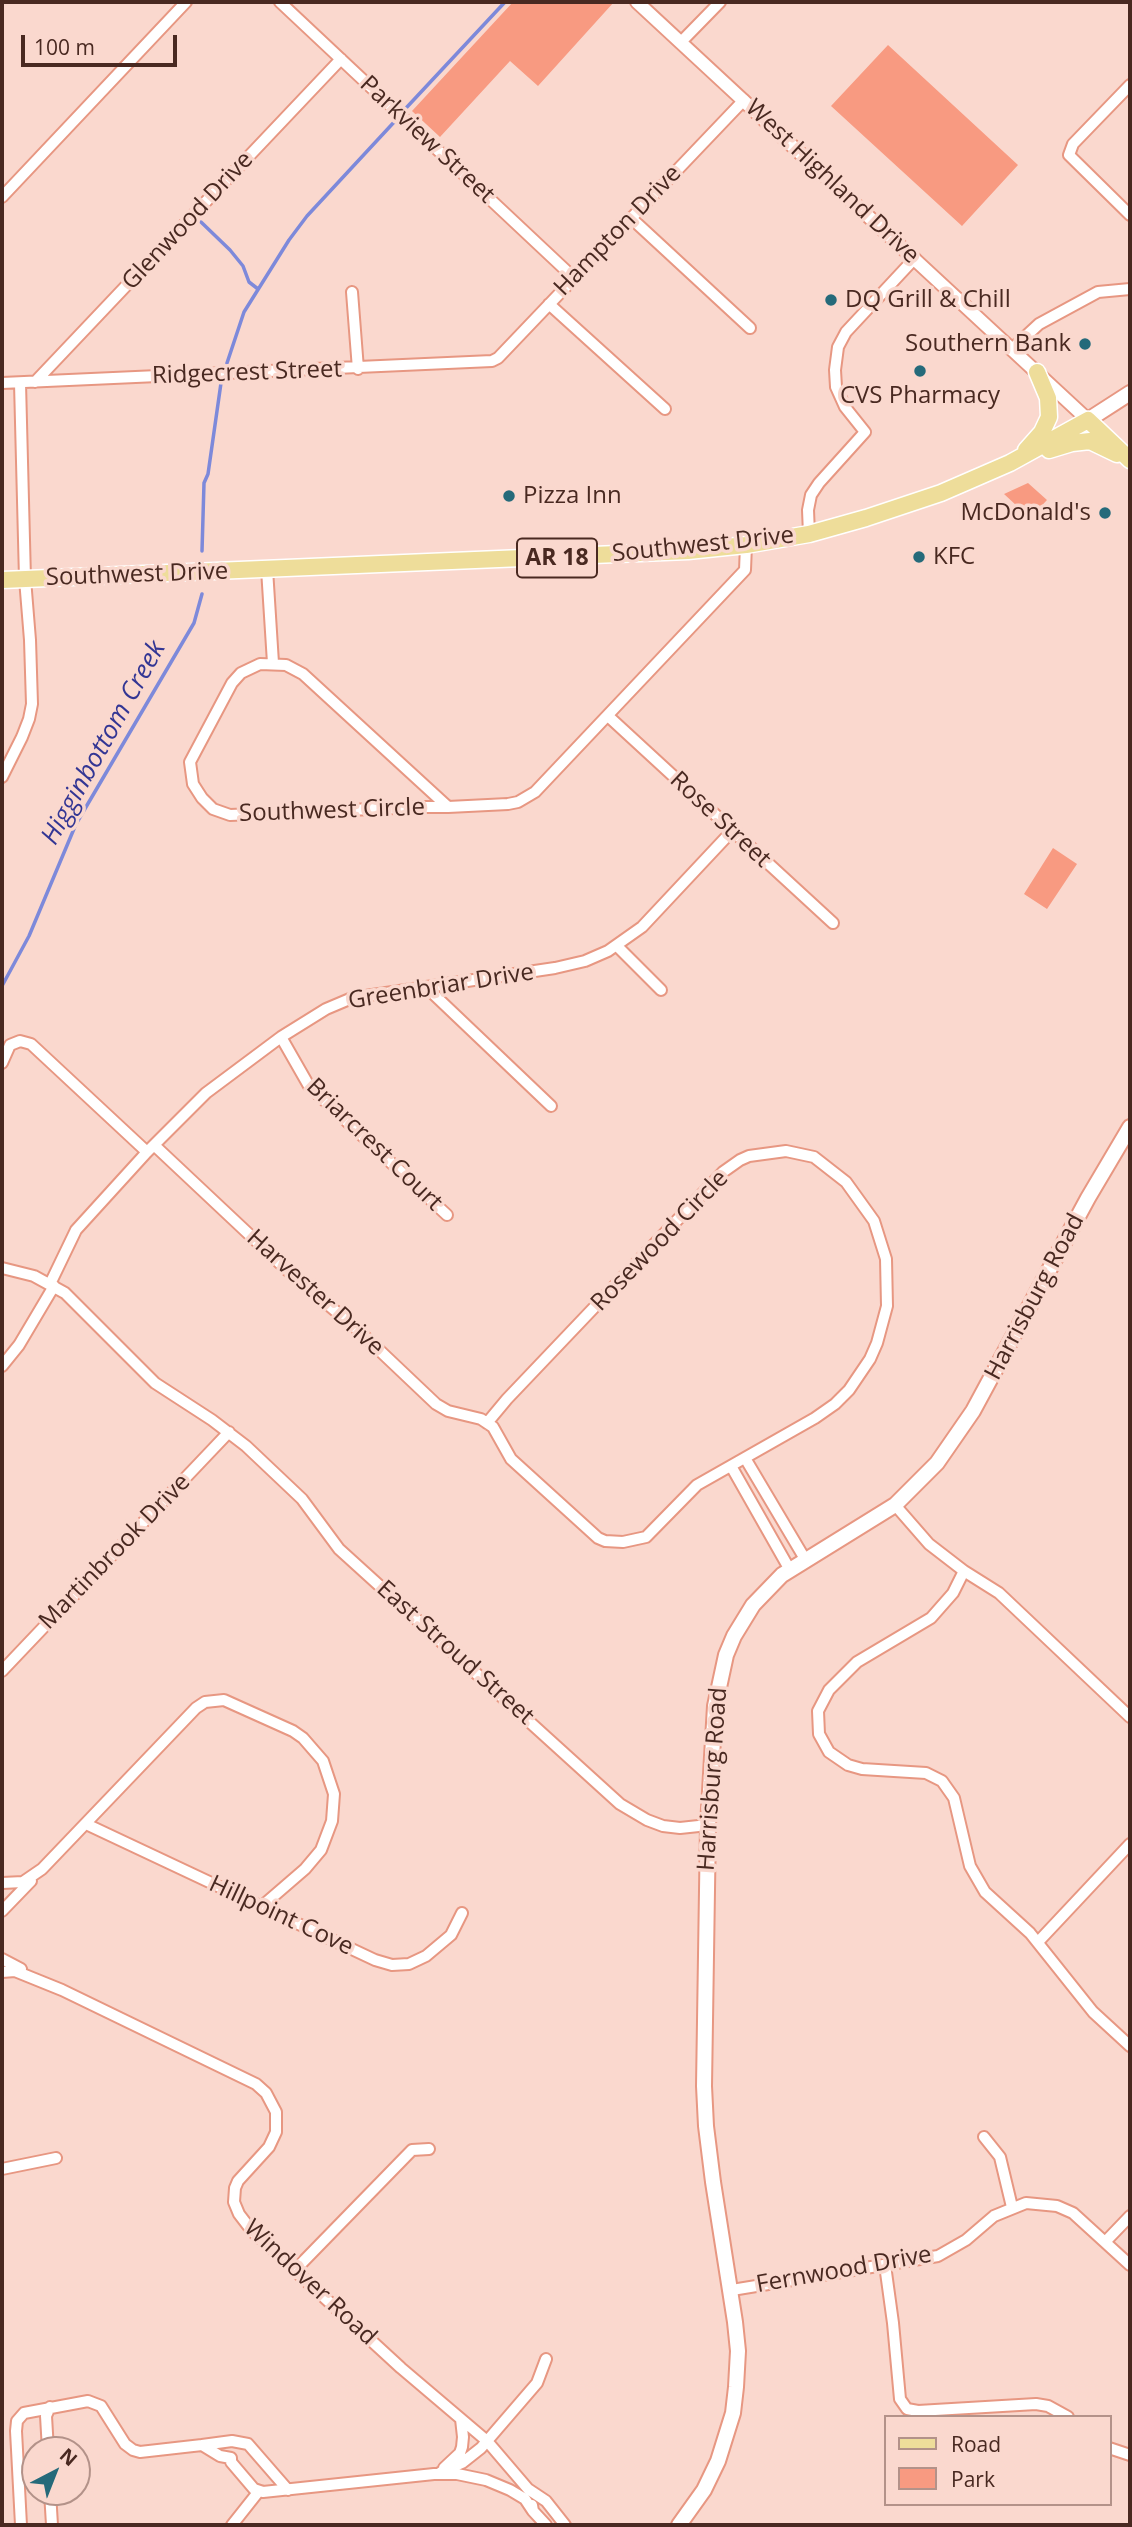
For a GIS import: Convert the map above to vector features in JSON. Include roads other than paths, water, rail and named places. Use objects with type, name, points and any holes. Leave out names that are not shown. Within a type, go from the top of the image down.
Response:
[{"type":"main road","points":[[1019,457],[1042,432],[1049,417],[1048,398],[1037,372]]},
{"type":"main road","points":[[1130,393],[1087,420],[1130,460]]},
{"type":"main road","name":"Southwest Drive","points":[[2,580],[607,555],[746,545],[808,534],[941,493],[1019,457],[1087,420]]},
{"type":"main road","points":[[1019,457],[1090,441],[1130,460]]},
{"type":"main road","name":"Harrisburg Road","points":[[680,2525],[704,2490],[719,2461],[733,2413],[738,2351],[732,2290],[713,2182],[705,2113],[708,1825],[715,1706],[726,1655],[734,1636],[754,1605],[774,1583],[805,1559],[895,1505],[937,1463],[973,1412],[1088,1198],[1130,1127]]},
{"type":"street","points":[[2,197],[186,2]]},
{"type":"street","name":"Parkview Street","points":[[280,2],[574,278]]},
{"type":"street","name":"West Highland Drive","points":[[637,2],[1087,420]]},
{"type":"street","points":[[681,42],[720,2]]},
{"type":"street","name":"Glenwood Drive","points":[[35,382],[341,59]]},
{"type":"street","points":[[1130,85],[1070,151],[1071,158],[1130,215]]},
{"type":"street","name":"Hampton Drive","points":[[492,361],[498,358],[744,100]]},
{"type":"street","points":[[631,218],[750,328]]},
{"type":"street","points":[[808,534],[811,495],[818,483],[865,432],[845,407],[836,387],[838,347],[846,332],[915,258]]},
{"type":"street","points":[[1012,349],[1039,324],[1098,292],[1130,289]]},
{"type":"street","points":[[352,292],[358,369]]},
{"type":"street","points":[[549,304],[665,409]]},
{"type":"street","name":"Ridgecrest Street","points":[[2,383],[492,361]]},
{"type":"street","points":[[2,777],[5,763],[29,719],[32,704],[25,579],[20,383]]},
{"type":"street","name":"Southwest Circle","points":[[273,663],[251,667],[232,683],[192,755],[190,769],[194,784],[213,809],[230,815],[508,804],[526,798],[608,716],[745,570],[746,545]]},
{"type":"street","points":[[267,569],[273,663],[286,665],[303,674],[447,807]]},
{"type":"street","name":"Rose Street","points":[[608,716],[833,923]]},
{"type":"street","name":"Greenbriar Drive","points":[[2,1366],[24,1337],[52,1285],[76,1230],[151,1148],[206,1093],[238,1066],[326,1009],[352,998],[567,966],[617,946],[642,927],[732,831]]},
{"type":"street","points":[[617,946],[661,990]]},
{"type":"street","points":[[426,987],[551,1107]]},
{"type":"street","name":"Briarcrest Court","points":[[281,1037],[309,1086],[447,1215]]},
{"type":"street","name":"Harvester Drive","points":[[2,1062],[10,1045],[20,1041],[31,1044],[358,1330],[436,1404],[448,1411],[475,1417],[487,1423]]},
{"type":"street","name":"Rosewood Circle","points":[[786,1151],[814,1157],[845,1182],[874,1222],[886,1259],[887,1306],[870,1359],[842,1397],[816,1418],[696,1485],[646,1537],[623,1542],[598,1538],[511,1459],[498,1434],[487,1423],[723,1171],[749,1156],[786,1151]]},
{"type":"street","name":"East Stroud Street","points":[[2,1268],[26,1273],[52,1285],[72,1299],[146,1375],[229,1432],[302,1499],[339,1549],[620,1804],[663,1826],[680,1828],[708,1825]]},
{"type":"street","name":"Martinbrook Drive","points":[[2,1671],[229,1432]]},
{"type":"street","points":[[745,1458],[805,1559]]},
{"type":"street","points":[[731,1466],[790,1570]]},
{"type":"street","points":[[895,1505],[929,1544],[999,1593],[1130,1717]]},
{"type":"street","points":[[964,1571],[953,1593],[932,1618],[857,1662],[829,1690],[818,1711],[819,1734],[829,1752],[848,1765],[926,1773],[942,1781],[954,1798],[970,1866],[985,1892],[1038,1942],[1087,2005],[1130,2046]]},
{"type":"street","points":[[2,1912],[196,1708],[205,1702],[228,1701],[293,1731],[316,1752],[325,1766],[334,1794],[332,1821],[317,1855],[261,1907]]},
{"type":"street","name":"Hillpoint Cove","points":[[86,1824],[374,1960],[392,1965],[409,1964],[426,1956],[451,1935],[462,1913]]},
{"type":"street","points":[[1038,1942],[1130,1844]]},
{"type":"street","points":[[2,1883],[23,1882],[42,1869]]},
{"type":"street","name":"Windover Road","points":[[2,1959],[256,2084],[266,2093],[276,2112],[276,2132],[269,2147],[238,2181],[234,2202],[247,2226],[434,2398],[487,2441],[528,2489],[546,2501],[565,2525]]},
{"type":"street","name":"Windover Road","points":[[2,1972],[15,1971],[62,1990]]},
{"type":"street","points":[[984,2137],[1000,2157],[1012,2207]]},
{"type":"street","points":[[295,2270],[412,2150],[429,2149]]},
{"type":"street","points":[[2,2169],[56,2158]]},
{"type":"street","name":"Fernwood Drive","points":[[732,2290],[938,2256],[967,2240],[994,2216],[1026,2203],[1042,2203],[1066,2210],[1084,2221],[1130,2264]]},
{"type":"street","points":[[1106,2241],[1130,2216]]},
{"type":"street","points":[[885,2265],[900,2399],[907,2409],[918,2411],[1036,2404],[1048,2406],[1064,2415]]},
{"type":"street","points":[[439,2473],[462,2463],[487,2441],[537,2383],[546,2359]]},
{"type":"street","points":[[21,2525],[16,2421],[24,2413],[88,2401],[101,2406],[125,2444],[140,2452],[239,2442],[254,2448],[288,2490]]},
{"type":"street","points":[[47,2436],[46,2416],[50,2407]]},
{"type":"street","points":[[439,2473],[460,2453],[464,2437],[461,2419]]},
{"type":"street","points":[[239,2442],[231,2462],[254,2489],[259,2491],[439,2473],[486,2480],[518,2495],[546,2525]]},
{"type":"street","points":[[202,2445],[220,2456],[231,2458]]},
{"type":"street","points":[[1111,2449],[1130,2455]]},
{"type":"street","name":"Windover Road","points":[[528,2489],[533,2511]]},
{"type":"street","points":[[232,2525],[259,2491]]},
{"type":"street","points":[[51,2506],[52,2525]]},
{"type":"waterway","name":"Higginbottom Creek","points":[[407,107],[505,2]]},
{"type":"waterway","name":"Higginbottom Creek","points":[[227,363],[244,312],[289,240],[307,216],[396,120]]},
{"type":"waterway","points":[[201,222],[230,250],[243,266],[249,282],[258,289]]},
{"type":"waterway","name":"Higginbottom Creek","points":[[202,551],[204,483],[208,474],[221,383]]},
{"type":"waterway","name":"Higginbottom Creek","points":[[2,986],[29,936],[76,824],[194,623],[202,594]]},
{"type":"place","name":"DQ Grill & Chill","points":[[831,300]]},
{"type":"place","name":"Southern Bank","points":[[1085,344]]},
{"type":"place","name":"CVS Pharmacy","points":[[920,371]]},
{"type":"place","name":"Pizza Inn","points":[[509,496]]},
{"type":"place","name":"McDonald's","points":[[1105,513]]},
{"type":"place","name":"KFC","points":[[919,557]]}]
